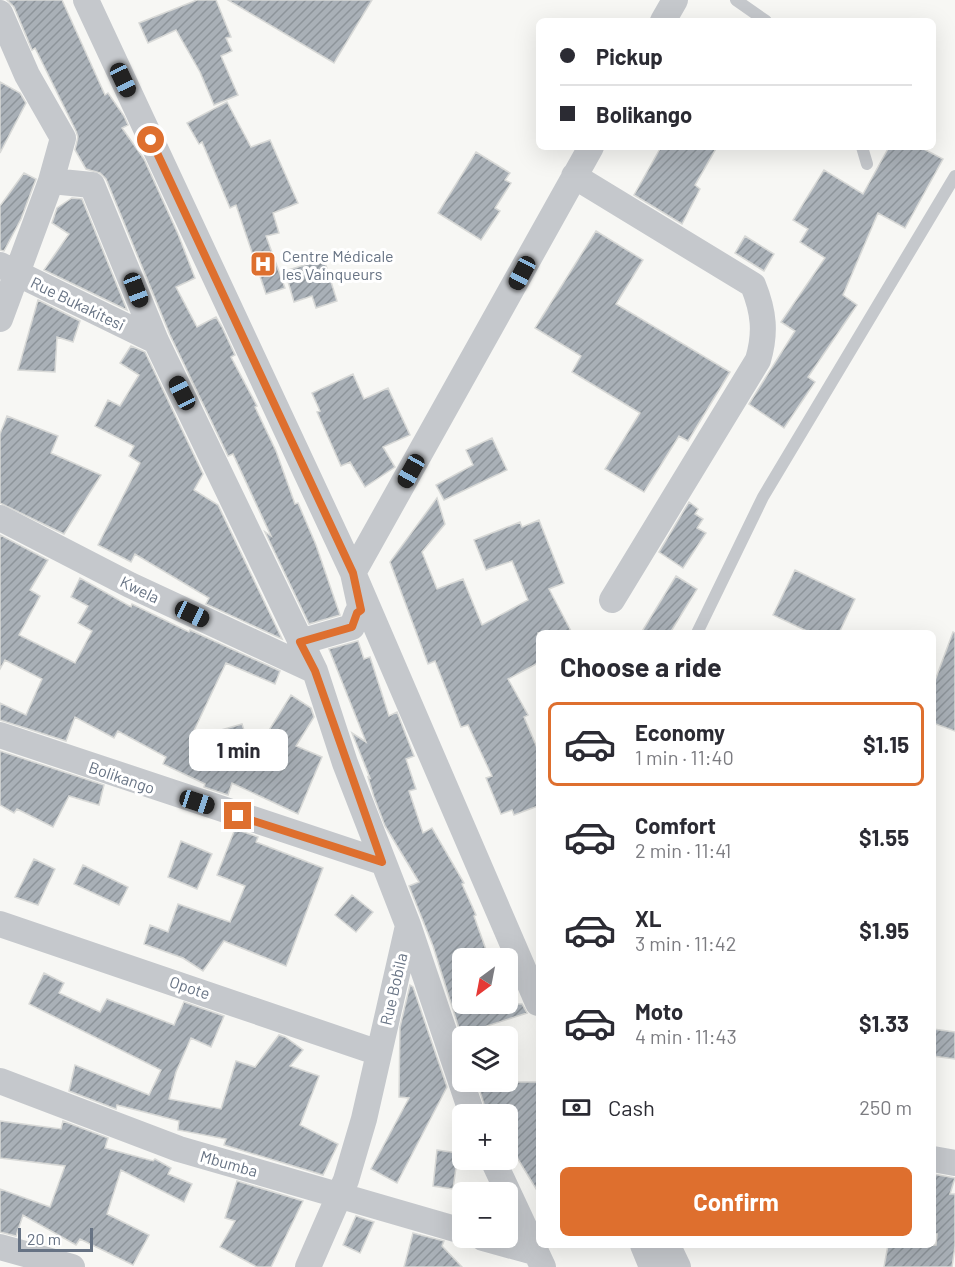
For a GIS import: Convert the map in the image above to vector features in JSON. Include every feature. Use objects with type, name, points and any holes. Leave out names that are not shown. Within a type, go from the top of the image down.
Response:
[{"type":"street","points":[[86,0],[353,573],[536,998]]},
{"type":"street","points":[[665,18],[675,0]]},
{"type":"street","points":[[0,13],[27,75],[63,138],[51,181],[9,269],[0,319]]},
{"type":"street","points":[[0,61],[27,75]]},
{"type":"street","points":[[300,642],[352,627],[357,613],[361,610],[353,573],[480,350],[589,150]]},
{"type":"street","points":[[574,176],[753,285],[763,309],[764,341],[758,360],[612,600]]},
{"type":"street","points":[[51,181],[92,185],[156,341],[315,671],[382,862],[408,925],[469,1104]]},
{"type":"street","name":"Rue Bukakitesi","points":[[9,269],[156,341]]},
{"type":"street","name":"Kwela","points":[[0,518],[130,585],[315,671]]},
{"type":"street","name":"Bolikango","points":[[0,735],[382,862]]},
{"type":"street","name":"Opote","points":[[0,924],[379,1053]]},
{"type":"street","name":"Rue Bobila","points":[[308,1267],[339,1194],[364,1119],[408,925]]},
{"type":"street","name":"Mbumba","points":[[0,1081],[178,1149],[452,1228]]},
{"type":"street","points":[[936,1160],[955,1163]]},
{"type":"street","points":[[498,1170],[539,1260]]},
{"type":"street","points":[[0,1247],[72,1267]]},
{"type":"street","points":[[508,1248],[539,1260]]},
{"type":"street","points":[[644,1248],[652,1267]]},
{"type":"street","points":[[669,1248],[678,1267]]},
{"type":"lane","points":[[736,0],[762,18]]},
{"type":"lane","points":[[862,150],[867,164]]},
{"type":"lane","points":[[698,630],[763,497],[955,176]]},
{"type":"building","points":[[7,0],[62,0],[105,95],[108,93],[124,116],[128,125],[122,128],[144,159],[178,234],[195,278],[176,287],[197,327],[216,317],[222,327],[235,355],[231,357],[257,406],[255,407],[276,451],[295,504],[298,503],[316,545],[340,615],[309,624],[265,532],[271,536],[233,454],[228,456],[170,335],[106,179],[100,173],[86,169],[75,150],[78,137],[76,131],[35,48],[32,50],[14,7]]},
{"type":"building","points":[[197,0],[216,0],[231,37],[226,38],[232,51],[221,56],[238,95],[214,105],[200,72],[176,30],[148,43],[139,23]]},
{"type":"building","points":[[228,0],[372,0],[334,63]]},
{"type":"building","points":[[0,82],[20,93],[26,103],[0,153]]},
{"type":"building","points":[[227,102],[251,147],[270,140],[298,203],[273,213],[279,233],[266,236],[285,288],[266,294],[236,205],[230,208],[202,142],[199,144],[187,123]]},
{"type":"building","points":[[659,150],[715,150],[695,185],[700,189],[682,224],[634,195]]},
{"type":"building","points":[[887,150],[926,150],[943,159],[905,228],[878,213],[843,295],[857,305],[808,377],[815,382],[784,428],[749,404],[795,331],[781,322],[825,258],[800,242],[808,229],[793,220],[824,170],[863,194]]},
{"type":"building","points":[[476,152],[510,173],[505,180],[511,183],[495,208],[500,211],[481,240],[438,213]]},
{"type":"building","points":[[24,173],[36,179],[21,219],[4,251],[0,250],[0,206]]},
{"type":"building","points":[[72,198],[82,199],[127,310],[44,270],[69,234],[52,223],[57,208]]},
{"type":"building","points":[[596,231],[643,260],[616,304],[730,372],[688,441],[679,436],[644,492],[605,469],[640,413],[572,372],[581,356],[535,328]]},
{"type":"building","points":[[745,236],[774,254],[764,271],[735,253]]},
{"type":"building","points":[[324,259],[337,301],[316,308],[312,296],[294,302],[285,271]]},
{"type":"building","points":[[38,300],[80,321],[73,342],[57,337],[55,372],[18,370]]},
{"type":"building","points":[[131,346],[145,352],[203,474],[194,490],[218,505],[282,639],[206,604],[209,598],[135,554],[131,562],[98,545],[140,463],[129,456],[134,446],[95,426],[108,400],[120,406],[139,375],[120,363]]},
{"type":"building","points":[[353,374],[364,399],[388,388],[410,435],[383,447],[395,467],[365,487],[350,462],[341,466],[317,412],[320,411],[312,393]]},
{"type":"building","points":[[7,416],[58,436],[51,453],[101,475],[64,534],[0,503],[0,434]]},
{"type":"building","points":[[492,438],[507,470],[444,500],[436,485],[473,465],[466,450]]},
{"type":"building","points":[[437,498],[445,524],[422,552],[437,589],[463,579],[482,625],[528,600],[512,561],[486,570],[474,540],[520,522],[522,527],[539,520],[564,583],[549,589],[570,630],[536,630],[536,664],[508,679],[528,715],[524,717],[536,745],[536,807],[514,815],[512,810],[501,814],[486,778],[492,776],[468,725],[461,727],[435,661],[428,664],[390,562]]},
{"type":"building","points":[[689,502],[698,509],[695,514],[703,519],[697,528],[706,533],[683,568],[659,552]]},
{"type":"building","points":[[0,535],[48,560],[30,590],[40,596],[19,635],[75,663],[92,631],[78,623],[88,606],[71,597],[80,578],[131,607],[132,604],[189,632],[190,630],[280,671],[275,684],[226,663],[190,739],[242,724],[254,762],[266,735],[291,695],[311,708],[314,717],[296,746],[322,757],[298,814],[232,783],[228,795],[204,787],[205,784],[163,764],[166,757],[118,731],[114,738],[75,717],[66,741],[0,720],[0,703],[26,715],[42,679],[5,660],[0,669]]},
{"type":"building","points":[[795,570],[855,599],[840,630],[805,630],[773,615]]},
{"type":"building","points":[[676,576],[697,589],[672,630],[643,630]]},
{"type":"building","points":[[953,632],[955,633],[955,731],[936,724],[936,678]]},
{"type":"building","points":[[358,641],[364,659],[370,657],[389,716],[397,712],[414,756],[406,759],[416,789],[409,791],[423,833],[432,828],[464,883],[462,884],[476,915],[474,916],[485,948],[452,948],[452,1006],[433,946],[409,886],[419,882],[385,826],[368,777],[370,778],[352,733],[366,742],[329,649]]},
{"type":"building","points":[[0,751],[104,785],[99,805],[69,796],[53,827],[17,809],[14,813],[0,805]]},
{"type":"building","points":[[235,829],[258,837],[256,842],[323,868],[286,966],[224,941],[203,971],[183,958],[144,944],[150,925],[168,932],[178,904],[230,922],[245,886],[217,875]]},
{"type":"building","points":[[181,841],[212,854],[197,889],[168,877]]},
{"type":"building","points":[[34,859],[55,869],[38,905],[15,897]]},
{"type":"building","points":[[83,865],[128,887],[119,905],[74,884]]},
{"type":"building","points":[[352,895],[373,912],[356,932],[335,915]]},
{"type":"building","points":[[44,973],[64,983],[59,993],[100,1012],[107,999],[174,1025],[184,1002],[224,1016],[211,1047],[191,1038],[176,1072],[169,1099],[221,1109],[236,1061],[255,1067],[279,1035],[303,1050],[290,1066],[319,1076],[300,1125],[338,1144],[323,1175],[224,1145],[226,1139],[178,1130],[179,1121],[117,1105],[116,1109],[69,1091],[75,1065],[149,1095],[161,1070],[29,1004]]},
{"type":"building","points":[[410,985],[413,987],[447,1087],[397,1183],[371,1169],[409,1098],[399,1097],[400,1027]]},
{"type":"building","points":[[518,1004],[522,1004],[527,1013],[487,1026],[458,1026],[454,1014],[518,1014]]},
{"type":"building","points":[[936,1029],[955,1032],[955,1059],[936,1056]]},
{"type":"building","points":[[518,1082],[536,1082],[536,1189],[518,1159],[518,1104],[484,1104],[480,1092],[518,1092]]},
{"type":"building","points":[[0,1121],[61,1129],[63,1121],[108,1138],[105,1148],[153,1161],[155,1159],[171,1168],[168,1174],[192,1184],[184,1202],[121,1170],[107,1214],[149,1235],[133,1265],[80,1239],[76,1245],[23,1215],[16,1236],[0,1232],[0,1189],[50,1207],[65,1166],[0,1158]]},
{"type":"building","points":[[437,1150],[452,1152],[452,1170],[456,1170],[452,1189],[433,1186]]},
{"type":"building","points":[[936,1175],[955,1178],[950,1194],[955,1194],[955,1246],[952,1267],[884,1267],[887,1248],[936,1248]]},
{"type":"building","points":[[237,1181],[303,1201],[271,1267],[257,1267],[220,1247],[235,1221],[225,1218]]},
{"type":"building","points":[[356,1216],[374,1222],[360,1253],[343,1245]]},
{"type":"building","points":[[413,1233],[444,1241],[442,1246],[462,1267],[404,1267]]},
{"type":"place","name":"Centre Médicale les Vainqueurs","points":[[263,264]]},
{"type":"route","points":[[151,140],[353,573],[361,610],[357,613],[352,627],[300,642],[315,671],[345,763],[382,862],[238,816]]}]
